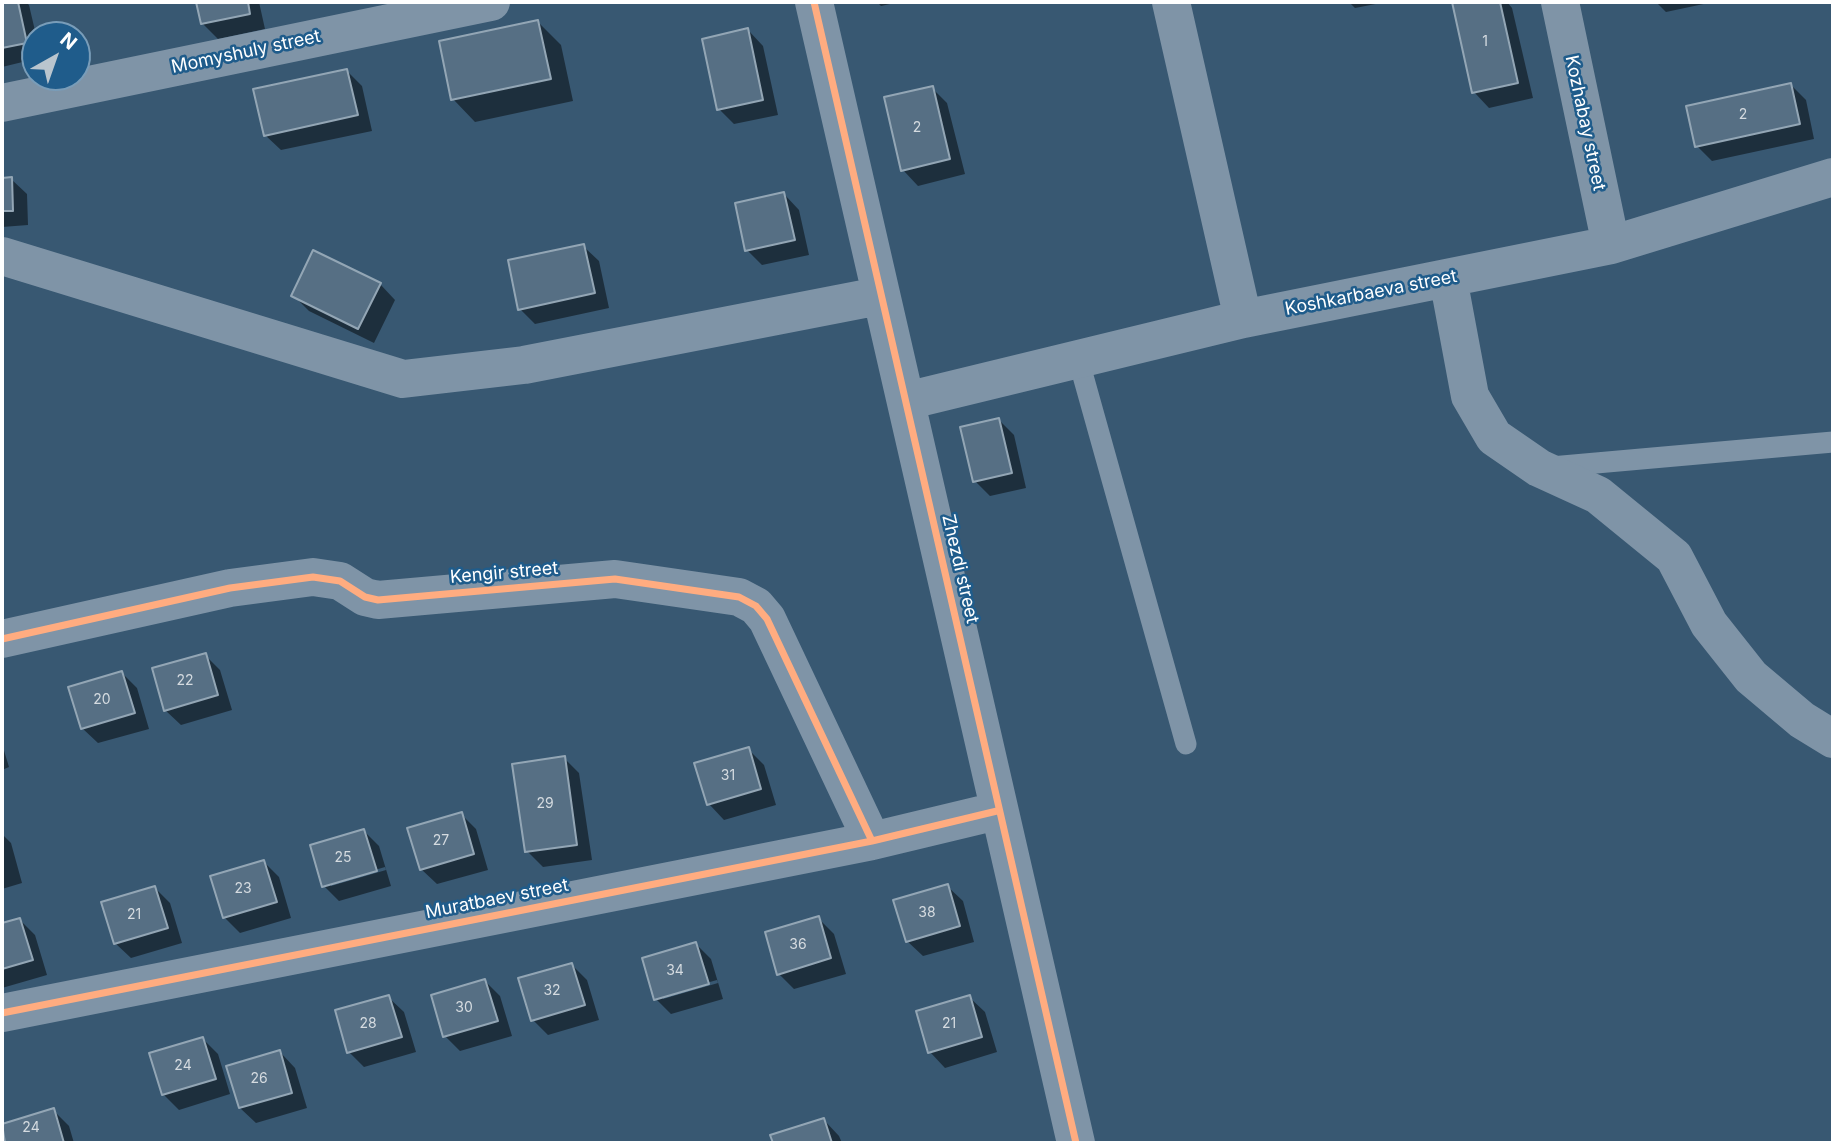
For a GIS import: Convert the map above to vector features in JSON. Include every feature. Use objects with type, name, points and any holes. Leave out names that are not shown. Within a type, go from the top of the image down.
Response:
[{"type":"street","name":"Momyshuly street","points":[[2,103],[491,2]]},
{"type":"street","name":"Zhezdi street","points":[[814,2],[997,811],[1076,1143]]},
{"type":"street","points":[[1171,2],[1243,319]]},
{"type":"street","name":"Kozhabay street","points":[[1560,2],[1611,245]]},
{"type":"street","name":"Koshkarbaeva street","points":[[906,401],[1243,319],[1611,245],[1833,177]]},
{"type":"street","points":[[2,256],[403,379],[524,365],[879,296]]},
{"type":"street","points":[[1448,278],[1470,396],[1494,437],[1539,468],[1598,495],[1674,557],[1709,624],[1751,677],[1802,720],[1833,739]]},
{"type":"street","name":"Kengir street","points":[[2,639],[230,588],[313,577],[340,581],[365,597],[378,600],[614,579],[739,597],[756,606],[767,619],[872,841]]},
{"type":"street","name":"Muratbaev street","points":[[2,1013],[872,841],[997,811]]},
{"type":"lane","points":[[1078,358],[1186,744]]},
{"type":"lane","points":[[1539,468],[1833,442]]},
{"type":"building","points":[[2,2],[18,2],[22,21],[21,44],[2,48]]},
{"type":"building","points":[[196,2],[248,2],[250,14],[201,24]]},
{"type":"building","points":[[1452,2],[1500,2],[1518,83],[1472,93]]},
{"type":"building","points":[[538,20],[551,79],[451,100],[439,41]]},
{"type":"building","points":[[748,28],[763,100],[717,110],[702,39]]},
{"type":"building","points":[[347,69],[358,115],[264,136],[253,89]]},
{"type":"building","points":[[1791,83],[1800,124],[1695,147],[1686,106]]},
{"type":"building","points":[[933,86],[950,159],[901,171],[884,97]]},
{"type":"building","points":[[12,177],[13,211],[2,211],[2,178]]},
{"type":"building","points":[[784,192],[795,240],[745,251],[735,203]]},
{"type":"building","points":[[584,244],[595,293],[518,310],[508,260]]},
{"type":"building","points":[[313,250],[381,283],[358,329],[291,296]]},
{"type":"building","points":[[999,418],[1012,473],[973,482],[960,427]]},
{"type":"building","points":[[206,653],[218,695],[164,711],[152,668]]},
{"type":"building","points":[[122,671],[135,713],[81,729],[68,687]]},
{"type":"building","points":[[749,747],[761,789],[707,805],[694,763]]},
{"type":"building","points":[[565,756],[577,845],[525,852],[512,764]]},
{"type":"building","points":[[462,812],[474,854],[420,870],[407,828]]},
{"type":"building","points":[[364,829],[377,871],[322,887],[310,845]]},
{"type":"building","points":[[264,860],[277,902],[223,918],[210,876]]},
{"type":"building","points":[[948,884],[960,926],[906,942],[893,900]]},
{"type":"building","points":[[155,886],[168,928],[114,944],[101,902]]},
{"type":"building","points":[[819,916],[831,958],[777,975],[765,932]]},
{"type":"building","points":[[20,918],[33,960],[2,969],[2,923]]},
{"type":"building","points":[[696,942],[709,984],[654,1000],[642,958]]},
{"type":"building","points":[[572,963],[585,1005],[531,1021],[518,978]]},
{"type":"building","points":[[485,979],[498,1021],[443,1037],[431,995]]},
{"type":"building","points":[[389,995],[402,1037],[347,1053],[335,1010]]},
{"type":"building","points":[[970,995],[982,1037],[928,1053],[916,1011]]},
{"type":"building","points":[[203,1037],[216,1079],[162,1095],[149,1053]]},
{"type":"building","points":[[280,1050],[292,1093],[239,1108],[226,1066]]},
{"type":"building","points":[[54,1108],[64,1143],[5,1143],[2,1124]]},
{"type":"building","points":[[824,1118],[832,1143],[773,1143],[770,1135]]},
{"type":"cycle path","points":[[814,2],[1076,1143]]},
{"type":"cycle path","points":[[2,639],[230,588],[313,577],[340,581],[365,597],[378,600],[615,579],[739,597],[756,606],[767,619],[872,841]]},
{"type":"cycle path","points":[[2,1013],[872,841],[997,811]]}]
